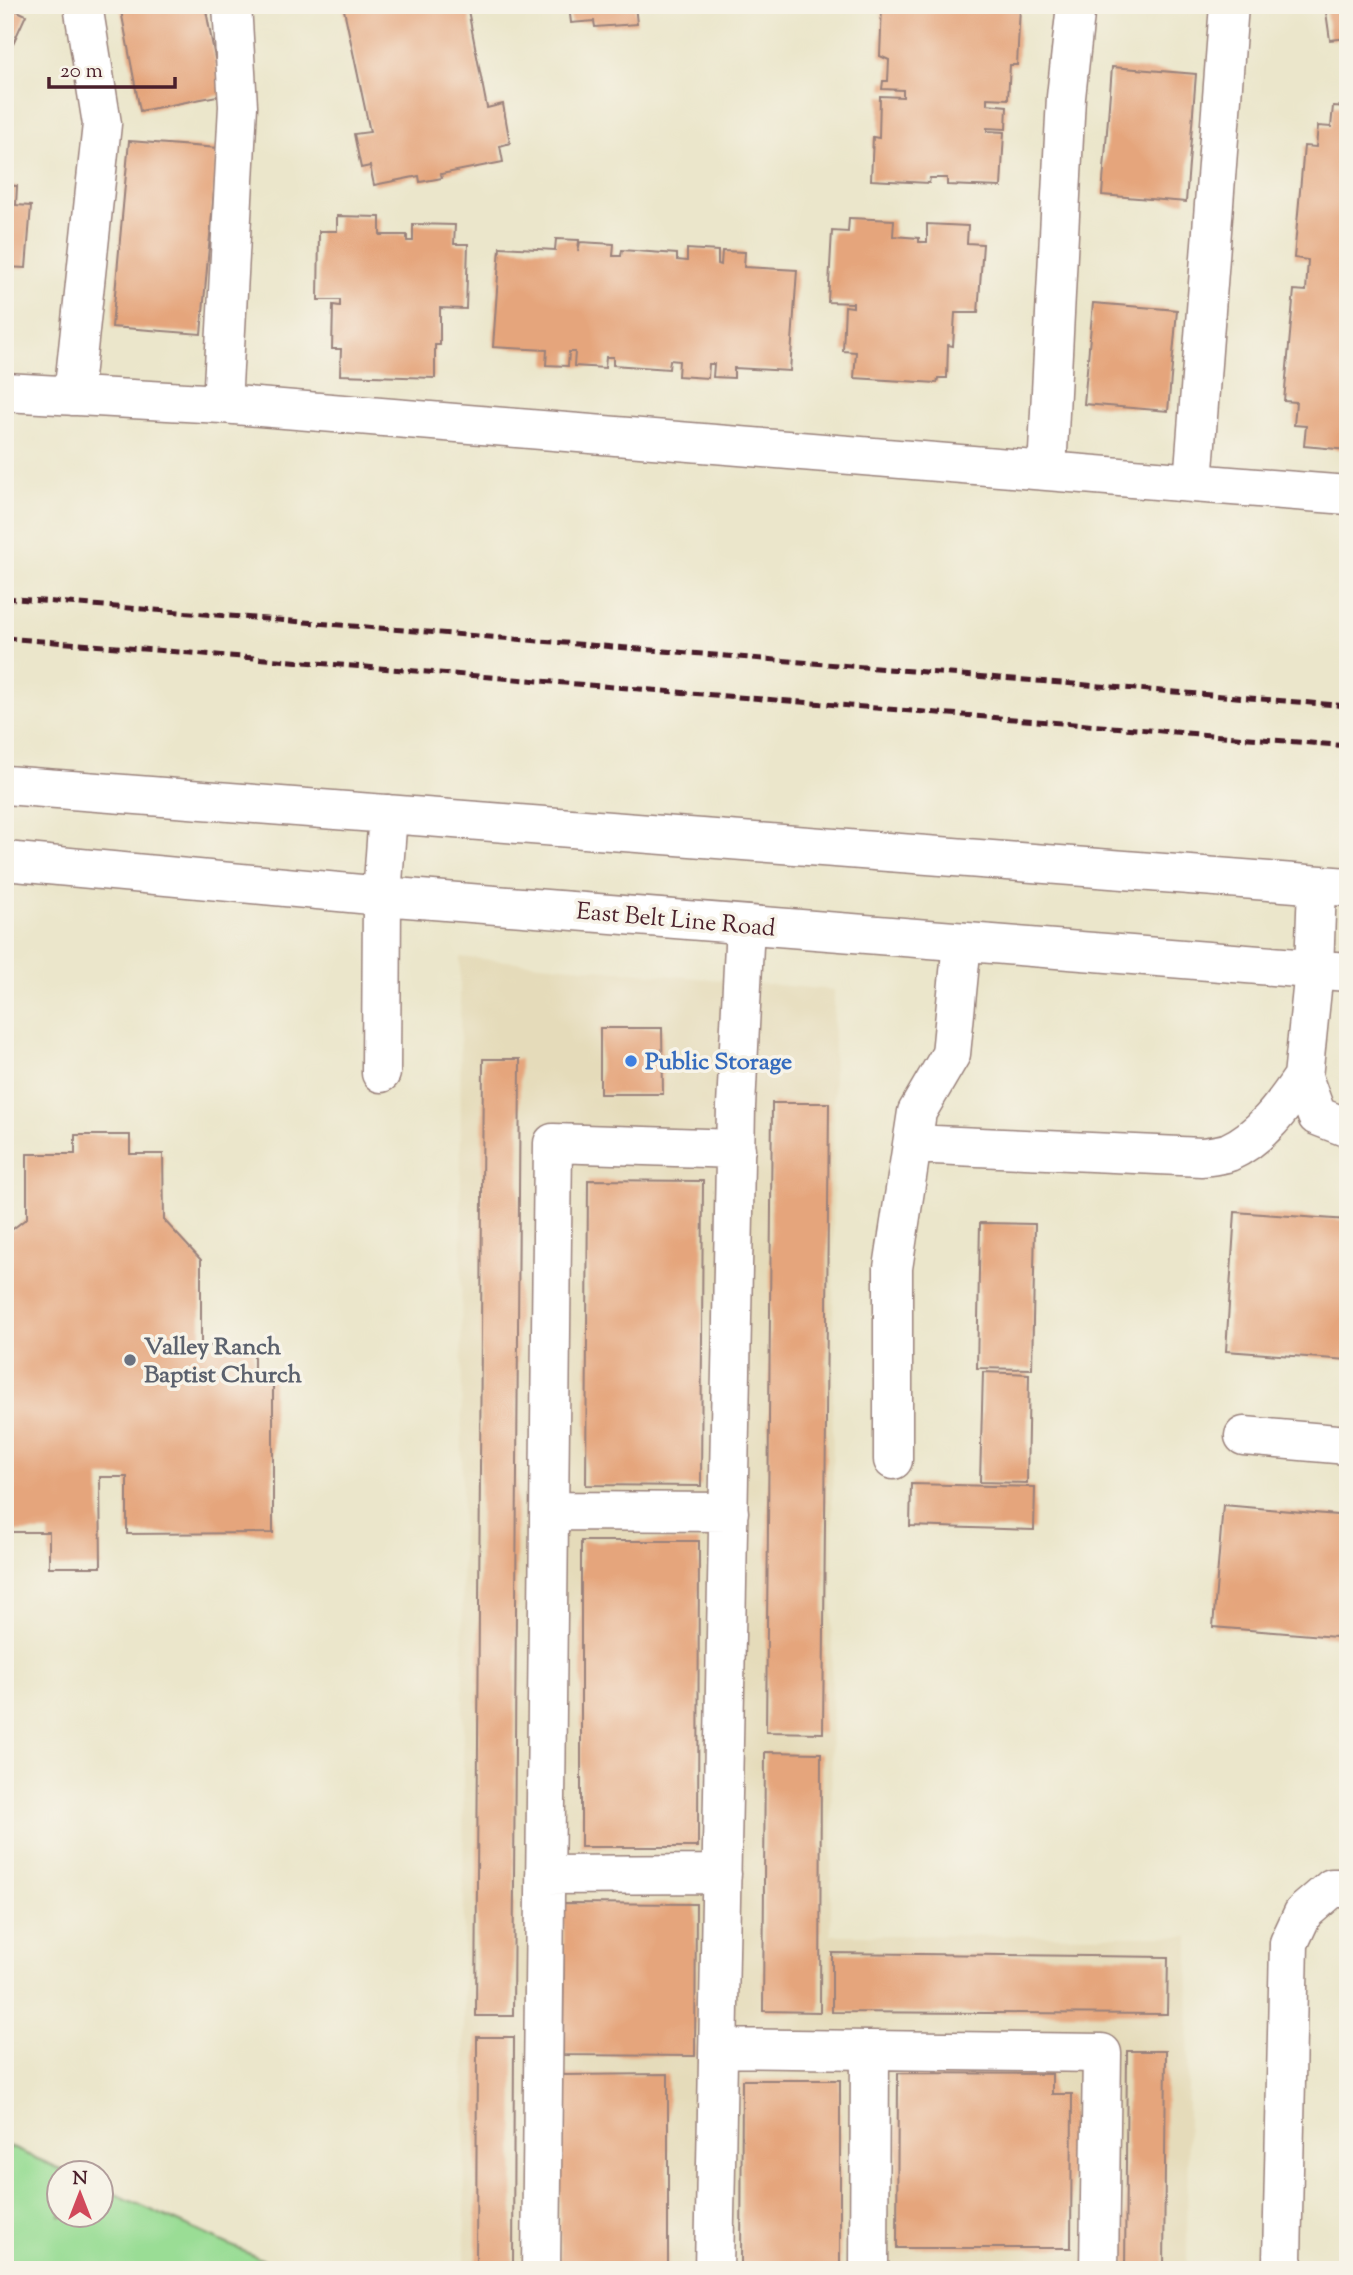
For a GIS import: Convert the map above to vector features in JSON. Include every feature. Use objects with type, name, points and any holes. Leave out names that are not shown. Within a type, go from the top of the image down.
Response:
[{"type":"main road","points":[[74,396],[102,124],[83,5]]},
{"type":"main road","points":[[222,404],[238,106],[232,5]]},
{"type":"main road","points":[[1046,471],[1066,97],[1076,5]]},
{"type":"main road","points":[[1193,483],[1229,5]]},
{"type":"main road","points":[[5,392],[222,404],[1348,495]]},
{"type":"main road","points":[[5,785],[1332,886],[1331,971],[1303,1077],[1283,1105],[1251,1138],[1227,1153],[1202,1157],[912,1144]]},
{"type":"main road","points":[[381,1073],[382,896],[388,814]]},
{"type":"main road","name":"East Belt Line Road","points":[[5,861],[382,896],[1331,971]]},
{"type":"main road","points":[[714,2270],[736,1149],[745,925]]},
{"type":"main road","points":[[893,1460],[893,1268],[917,1112],[951,1054],[962,942]]},
{"type":"main road","points":[[1303,1077],[1317,1116],[1348,1128]]},
{"type":"main road","points":[[541,2270],[553,1143],[736,1149]]},
{"type":"main road","points":[[1244,1436],[1348,1445]]},
{"type":"main road","points":[[549,1511],[729,1512]]},
{"type":"main road","points":[[545,1875],[722,1874]]},
{"type":"main road","points":[[1284,2270],[1282,2260],[1289,1943],[1303,1913],[1332,1888],[1348,1888]]},
{"type":"main road","points":[[719,2048],[1102,2053],[1099,2270]]},
{"type":"main road","points":[[869,2270],[870,2051]]},
{"type":"shaded area","points":[[460,957],[834,990],[831,1935],[1189,1936],[1187,2270],[465,2270]]},
{"type":"green space","points":[[5,2145],[46,2163],[46,2230],[116,2230],[116,2194],[286,2270],[5,2270]]},
{"type":"building","points":[[5,5],[26,15],[5,61]]},
{"type":"building","points":[[120,5],[205,5],[222,95],[140,111]]},
{"type":"building","points":[[343,5],[467,5],[487,108],[503,104],[510,143],[500,146],[503,162],[441,174],[442,178],[420,182],[419,176],[374,185],[370,166],[361,168],[354,134],[370,132]]},
{"type":"building","points":[[569,5],[635,5],[637,24],[595,27],[594,21],[571,23]]},
{"type":"building","points":[[882,5],[1020,7],[1017,65],[1010,65],[1008,99],[987,98],[987,104],[1007,106],[1006,129],[987,128],[987,131],[1004,132],[1001,187],[947,185],[947,178],[930,178],[929,183],[871,180],[873,137],[879,138],[880,96],[903,97],[903,90],[882,89],[883,81],[888,81],[889,60],[880,56]]},
{"type":"building","points":[[1325,5],[1348,5],[1348,38],[1330,40]]},
{"type":"building","points":[[1112,67],[1196,74],[1186,202],[1102,195]]},
{"type":"building","points":[[1333,106],[1348,107],[1348,450],[1304,446],[1306,426],[1294,425],[1296,402],[1284,401],[1294,290],[1306,291],[1308,260],[1294,258],[1304,146],[1316,147],[1318,126],[1331,127]]},
{"type":"building","points":[[129,141],[218,148],[201,334],[112,327]]},
{"type":"building","points":[[5,185],[17,186],[16,205],[31,206],[26,268],[5,267]]},
{"type":"building","points":[[337,216],[380,217],[380,235],[407,235],[407,241],[413,241],[413,224],[455,225],[454,244],[468,244],[466,309],[440,308],[440,345],[435,345],[435,378],[340,375],[341,349],[332,349],[333,305],[340,306],[340,300],[318,300],[319,231],[337,231]]},
{"type":"building","points":[[849,218],[894,220],[893,236],[919,238],[919,242],[927,242],[927,224],[968,226],[967,243],[983,244],[978,313],[955,313],[953,346],[948,345],[947,378],[938,378],[937,383],[854,378],[856,352],[843,351],[845,306],[853,307],[853,303],[828,302],[832,231],[848,232]]},
{"type":"building","points":[[556,239],[579,240],[578,251],[580,242],[614,244],[613,256],[621,256],[622,250],[677,254],[677,260],[687,261],[687,249],[718,251],[718,264],[721,265],[722,251],[745,252],[744,267],[797,270],[790,371],[734,368],[734,378],[713,377],[714,364],[709,364],[708,378],[678,376],[679,361],[670,360],[669,369],[613,365],[613,357],[606,357],[605,368],[574,366],[575,352],[569,352],[568,366],[546,365],[547,350],[493,347],[500,247],[555,250]]},
{"type":"building","points":[[1093,303],[1177,310],[1168,411],[1084,404]]},
{"type":"building","name":"Public Storage","points":[[600,1028],[662,1028],[663,1094],[600,1094]]},
{"type":"building","points":[[483,1059],[520,1059],[513,2016],[476,2016]]},
{"type":"building","points":[[772,1103],[829,1103],[823,1733],[766,1732]]},
{"type":"building","name":"Valley Ranch Baptist Church","points":[[75,1135],[130,1135],[130,1154],[163,1154],[164,1220],[201,1260],[201,1346],[254,1346],[254,1374],[273,1374],[273,1533],[127,1534],[127,1477],[100,1477],[101,1567],[49,1567],[49,1532],[5,1532],[5,1235],[27,1218],[27,1154],[75,1154]]},
{"type":"building","points":[[588,1180],[703,1181],[701,1486],[586,1485]]},
{"type":"building","points":[[1235,1212],[1348,1220],[1348,1360],[1226,1351]]},
{"type":"building","points":[[980,1223],[1035,1224],[1032,1369],[977,1368]]},
{"type":"building","points":[[983,1372],[1029,1374],[1027,1483],[980,1482]]},
{"type":"building","points":[[911,1484],[1035,1487],[1034,1530],[910,1526]]},
{"type":"building","points":[[1223,1505],[1348,1516],[1348,1638],[1213,1627]]},
{"type":"building","points":[[581,1541],[699,1541],[698,1847],[581,1847]]},
{"type":"building","points":[[765,1752],[821,1753],[820,2012],[763,2011]]},
{"type":"building","points":[[564,1903],[696,1904],[695,2056],[563,2055]]},
{"type":"building","points":[[832,1953],[1168,1957],[1167,2014],[832,2012]]},
{"type":"building","points":[[477,2037],[514,2037],[513,2270],[476,2270]]},
{"type":"building","points":[[1127,2051],[1166,2051],[1164,2270],[1125,2270]]},
{"type":"building","points":[[898,2073],[1052,2074],[1052,2094],[1072,2094],[1071,2248],[897,2248]]},
{"type":"building","points":[[668,2074],[668,2270],[560,2270],[560,2075]]},
{"type":"building","points":[[742,2080],[840,2080],[840,2270],[741,2270]]},
{"type":"railway","points":[[5,598],[1348,706]]},
{"type":"railway","points":[[5,638],[1348,746]]},
{"type":"place","name":"Public Storage","points":[[631,1061]]},
{"type":"place","name":"Valley Ranch Baptist Church","points":[[130,1360]]}]
